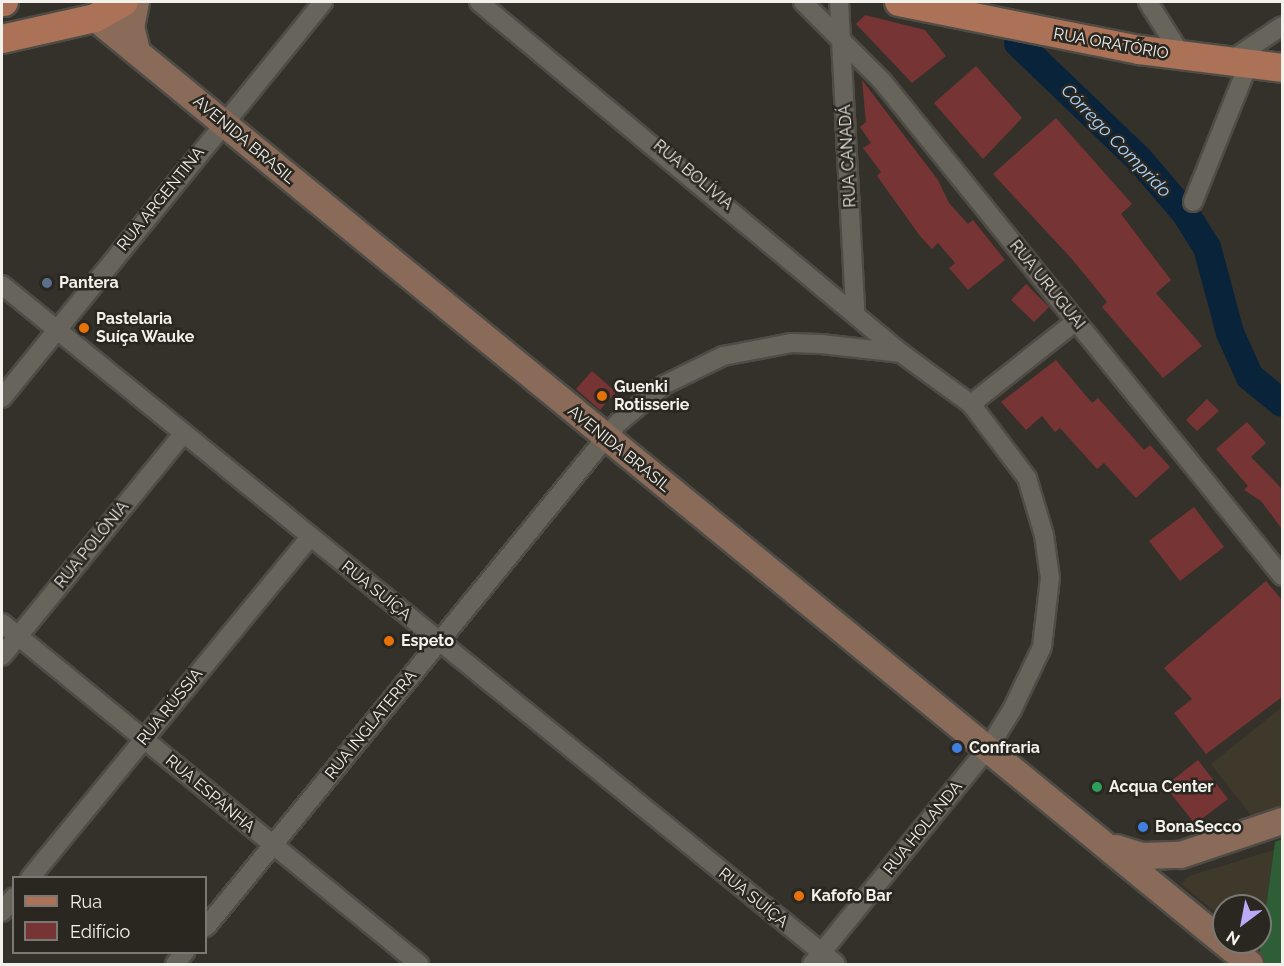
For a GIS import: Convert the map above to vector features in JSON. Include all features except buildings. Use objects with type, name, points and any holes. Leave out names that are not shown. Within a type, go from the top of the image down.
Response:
[{"type":"main road","points":[[2,39],[95,18],[124,2]]},
{"type":"main road","name":"RUA ORATÓRIO","points":[[899,2],[1182,56],[1282,68]]},
{"type":"street","points":[[136,2],[131,27],[137,51]]},
{"type":"street","name":"RUA ARGENTINA","points":[[2,398],[323,2]]},
{"type":"street","name":"RUA BOLÍVIA","points":[[479,2],[855,310],[902,353],[971,404]]},
{"type":"street","name":"RUA URUGUAI","points":[[803,2],[882,81],[1282,576]]},
{"type":"street","name":"RUA CANADÁ","points":[[839,2],[855,310]]},
{"type":"street","points":[[1148,2],[1182,56]]},
{"type":"street","name":"AVENIDA BRASIL","points":[[95,18],[605,439],[989,747],[1250,964]]},
{"type":"street","points":[[1193,202],[1238,64],[1282,26]]},
{"type":"street","name":"RUA SUÍÇA","points":[[2,285],[823,961]]},
{"type":"street","points":[[971,404],[1076,321]]},
{"type":"street","name":"RUA INGLATERRA","points":[[207,926],[605,439],[664,385],[723,356],[791,343],[902,353]]},
{"type":"street","name":"RUA HOLANDA","points":[[823,961],[989,747],[1042,647],[1050,578],[1044,535],[1027,478],[971,404]]},
{"type":"street","name":"RUA POLÔNIA","points":[[2,656],[183,434]]},
{"type":"street","name":"RUA RÚSSIA","points":[[32,876],[310,537]]},
{"type":"street","name":"RUA ESPANHA","points":[[2,623],[419,964]]},
{"type":"street","points":[[1104,843],[1143,856],[1181,855],[1282,821]]},
{"type":"street","points":[[1166,894],[1165,876],[1181,855]]},
{"type":"street","points":[[2,912],[12,900]]},
{"type":"shaded area","points":[[1282,707],[1282,805],[1253,818],[1211,764]]},
{"type":"shaded area","points":[[1274,850],[1268,894],[1212,894],[1212,909],[1181,884],[1189,876]]},
{"type":"green space","points":[[1282,839],[1282,964],[1267,964],[1259,958],[1260,954],[1272,954],[1272,894],[1268,894],[1275,842]]},
{"type":"waterway","name":"Córrego Comprido","points":[[1018,43],[1139,159],[1186,214],[1207,247],[1230,333],[1250,377],[1282,403]]},
{"type":"place","name":"Pantera","points":[[47,283]]},
{"type":"place","name":"Pastelaria Suíça Wauke","points":[[84,328]]},
{"type":"place","name":"Guenki Rotisserie","points":[[602,396]]},
{"type":"place","name":"Espeto","points":[[389,641]]},
{"type":"place","name":"Confraria","points":[[957,748]]},
{"type":"place","name":"Acqua Center","points":[[1097,787]]},
{"type":"place","name":"BonaSecco","points":[[1143,827]]},
{"type":"place","name":"Kafofo Bar","points":[[799,896]]}]
